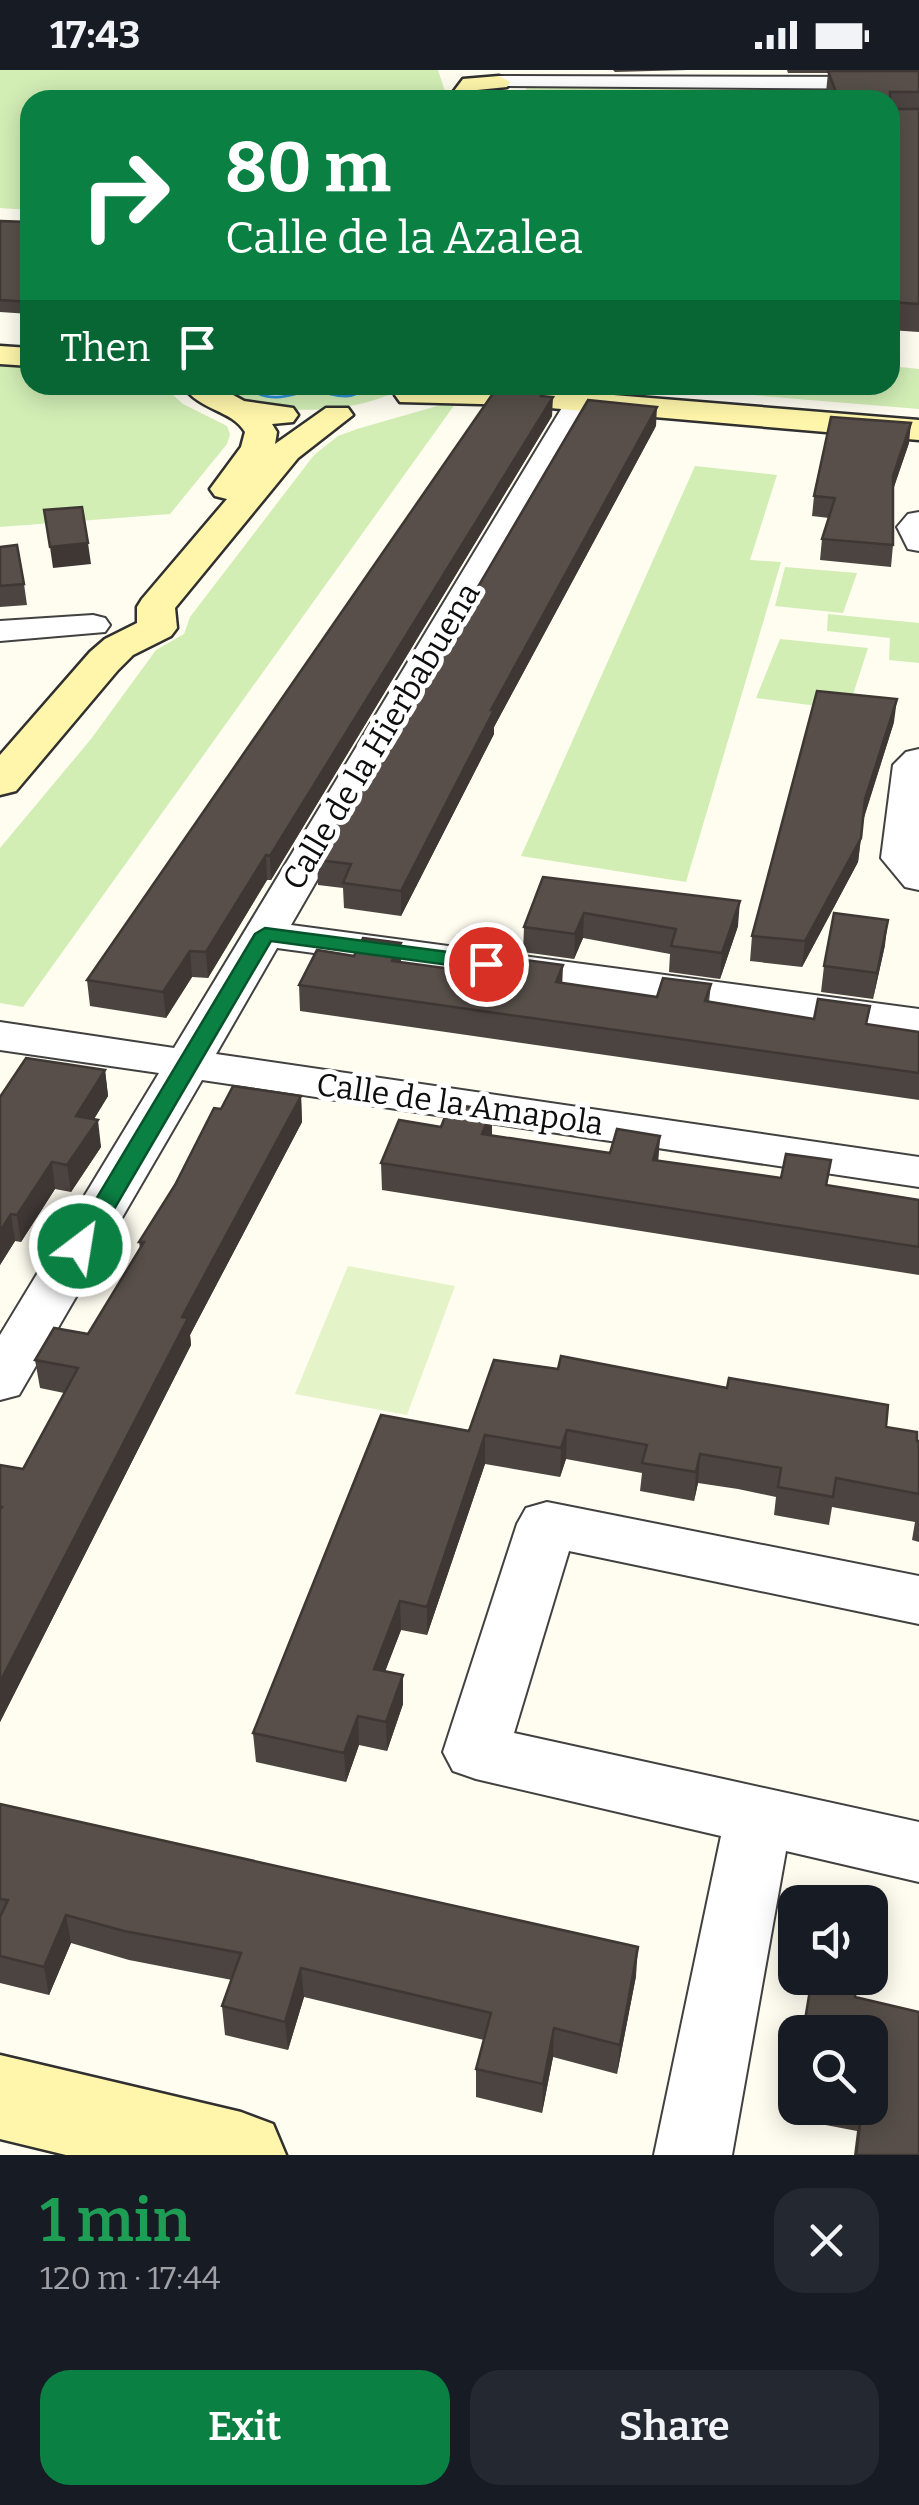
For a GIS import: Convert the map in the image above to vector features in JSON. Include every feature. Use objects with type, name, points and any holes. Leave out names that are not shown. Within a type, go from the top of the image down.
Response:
[{"type":"street","points":[[467,85],[668,76],[919,83]]},
{"type":"street","points":[[208,395],[248,411],[361,411]]},
{"type":"street","points":[[0,632],[120,626],[156,607],[286,451],[361,411],[404,395]]},
{"type":"street","points":[[491,395],[919,430]]},
{"type":"street","points":[[625,395],[919,420]]},
{"type":"street","name":"Calle de la Hierbabuena","points":[[0,1381],[580,401]]},
{"type":"street","points":[[0,747],[120,626],[257,448],[261,432],[248,411]]},
{"type":"street","points":[[919,520],[912,528],[919,542]]},
{"type":"street","points":[[0,782],[104,662],[120,626]]},
{"type":"street","points":[[919,760],[912,765],[900,858],[919,878]]},
{"type":"street","points":[[265,934],[919,1022]]},
{"type":"street","name":"Calle de la Amapola","points":[[0,1036],[919,1172]]},
{"type":"street","points":[[919,1600],[547,1524],[476,1752],[919,1852]]},
{"type":"street","points":[[693,2155],[758,1816]]},
{"type":"street","points":[[0,2097],[242,2155]]},
{"type":"green space","points":[[0,70],[438,70],[445,90],[20,90],[20,209],[0,208]]},
{"type":"green space","points":[[557,86],[901,88],[526,90]]},
{"type":"green space","points":[[0,365],[20,366],[20,395],[173,395],[227,426],[227,444],[170,514],[0,527]]},
{"type":"green space","points":[[900,367],[919,369],[919,409],[751,395],[900,395]]},
{"type":"green space","points":[[232,395],[389,395],[340,408],[311,410],[257,405]]},
{"type":"green space","points":[[458,400],[23,1007],[0,1003],[0,848],[91,739],[156,650],[184,634],[190,617],[314,455],[338,436]]},
{"type":"green space","points":[[695,466],[777,475],[750,560],[781,562],[686,882],[521,856]]},
{"type":"green space","points":[[785,567],[857,573],[843,613],[775,606]]},
{"type":"green space","points":[[828,614],[919,623],[919,663],[889,660],[890,638],[827,631]]},
{"type":"green space","points":[[780,639],[868,648],[848,710],[756,698]]},
{"type":"green space","points":[[348,1266],[455,1286],[407,1415],[295,1394]]},
{"type":"building","points":[[828,71],[919,71],[919,92],[835,90]]},
{"type":"building","points":[[900,109],[919,109],[919,304],[900,303]]},
{"type":"building","points":[[0,221],[20,222],[20,301],[0,300]]},
{"type":"building","points":[[492,395],[553,397],[270,856],[266,855],[206,952],[190,951],[163,992],[87,980]]},
{"type":"building","points":[[588,400],[657,407],[491,710],[401,891],[343,883],[351,864],[317,860]]},
{"type":"building","points":[[831,417],[911,423],[893,476],[893,545],[822,539],[835,498],[814,496]]},
{"type":"building","points":[[82,507],[88,543],[50,547],[44,510]]},
{"type":"building","points":[[17,545],[24,584],[0,586],[0,547]]},
{"type":"building","points":[[817,691],[897,699],[865,799],[861,838],[805,941],[752,936]]},
{"type":"building","points":[[543,877],[740,901],[722,953],[671,946],[676,929],[584,913],[575,934],[524,927]]},
{"type":"building","points":[[834,913],[888,920],[877,973],[824,966]]},
{"type":"building","points":[[363,938],[401,943],[392,961],[504,976],[511,958],[563,965],[556,982],[657,997],[663,978],[711,984],[705,1001],[814,1019],[818,999],[870,1006],[866,1024],[919,1032],[919,1073],[299,985],[317,950],[354,956]]},
{"type":"building","points":[[26,1058],[105,1070],[76,1116],[98,1120],[67,1165],[52,1162],[17,1215],[11,1214],[0,1231],[0,1097]]},
{"type":"building","points":[[233,1086],[301,1096],[182,1317],[188,1318],[0,1682],[0,1465],[23,1469],[78,1368],[35,1360],[54,1328],[88,1334],[144,1242],[139,1242],[175,1185],[214,1108],[221,1109]]},
{"type":"building","points":[[450,1104],[492,1110],[482,1134],[610,1153],[617,1129],[660,1136],[653,1160],[781,1178],[786,1154],[831,1160],[826,1185],[919,1200],[919,1247],[381,1163],[399,1120],[441,1127]]},
{"type":"building","points":[[561,1356],[727,1388],[729,1378],[888,1405],[886,1427],[917,1432],[919,1494],[836,1478],[833,1497],[778,1487],[781,1468],[700,1454],[696,1472],[642,1463],[647,1445],[567,1430],[561,1448],[485,1435],[427,1607],[400,1601],[374,1669],[403,1675],[386,1722],[358,1716],[344,1753],[253,1733],[381,1415],[469,1431],[494,1360],[558,1369]]},
{"type":"building","points":[[0,1804],[638,1947],[620,2045],[554,2028],[543,2084],[476,2069],[491,2013],[301,1968],[285,2022],[222,2006],[241,1953],[124,1931],[66,1915],[44,1967],[0,1956],[0,1917],[8,1900],[0,1899]]},
{"type":"building","points":[[809,1995],[855,1995],[919,2012],[919,2155],[856,2155],[860,2125],[888,2125],[888,2015],[806,2015]]},
{"type":"route","points":[[80,1246],[265,934],[486,964]]}]
